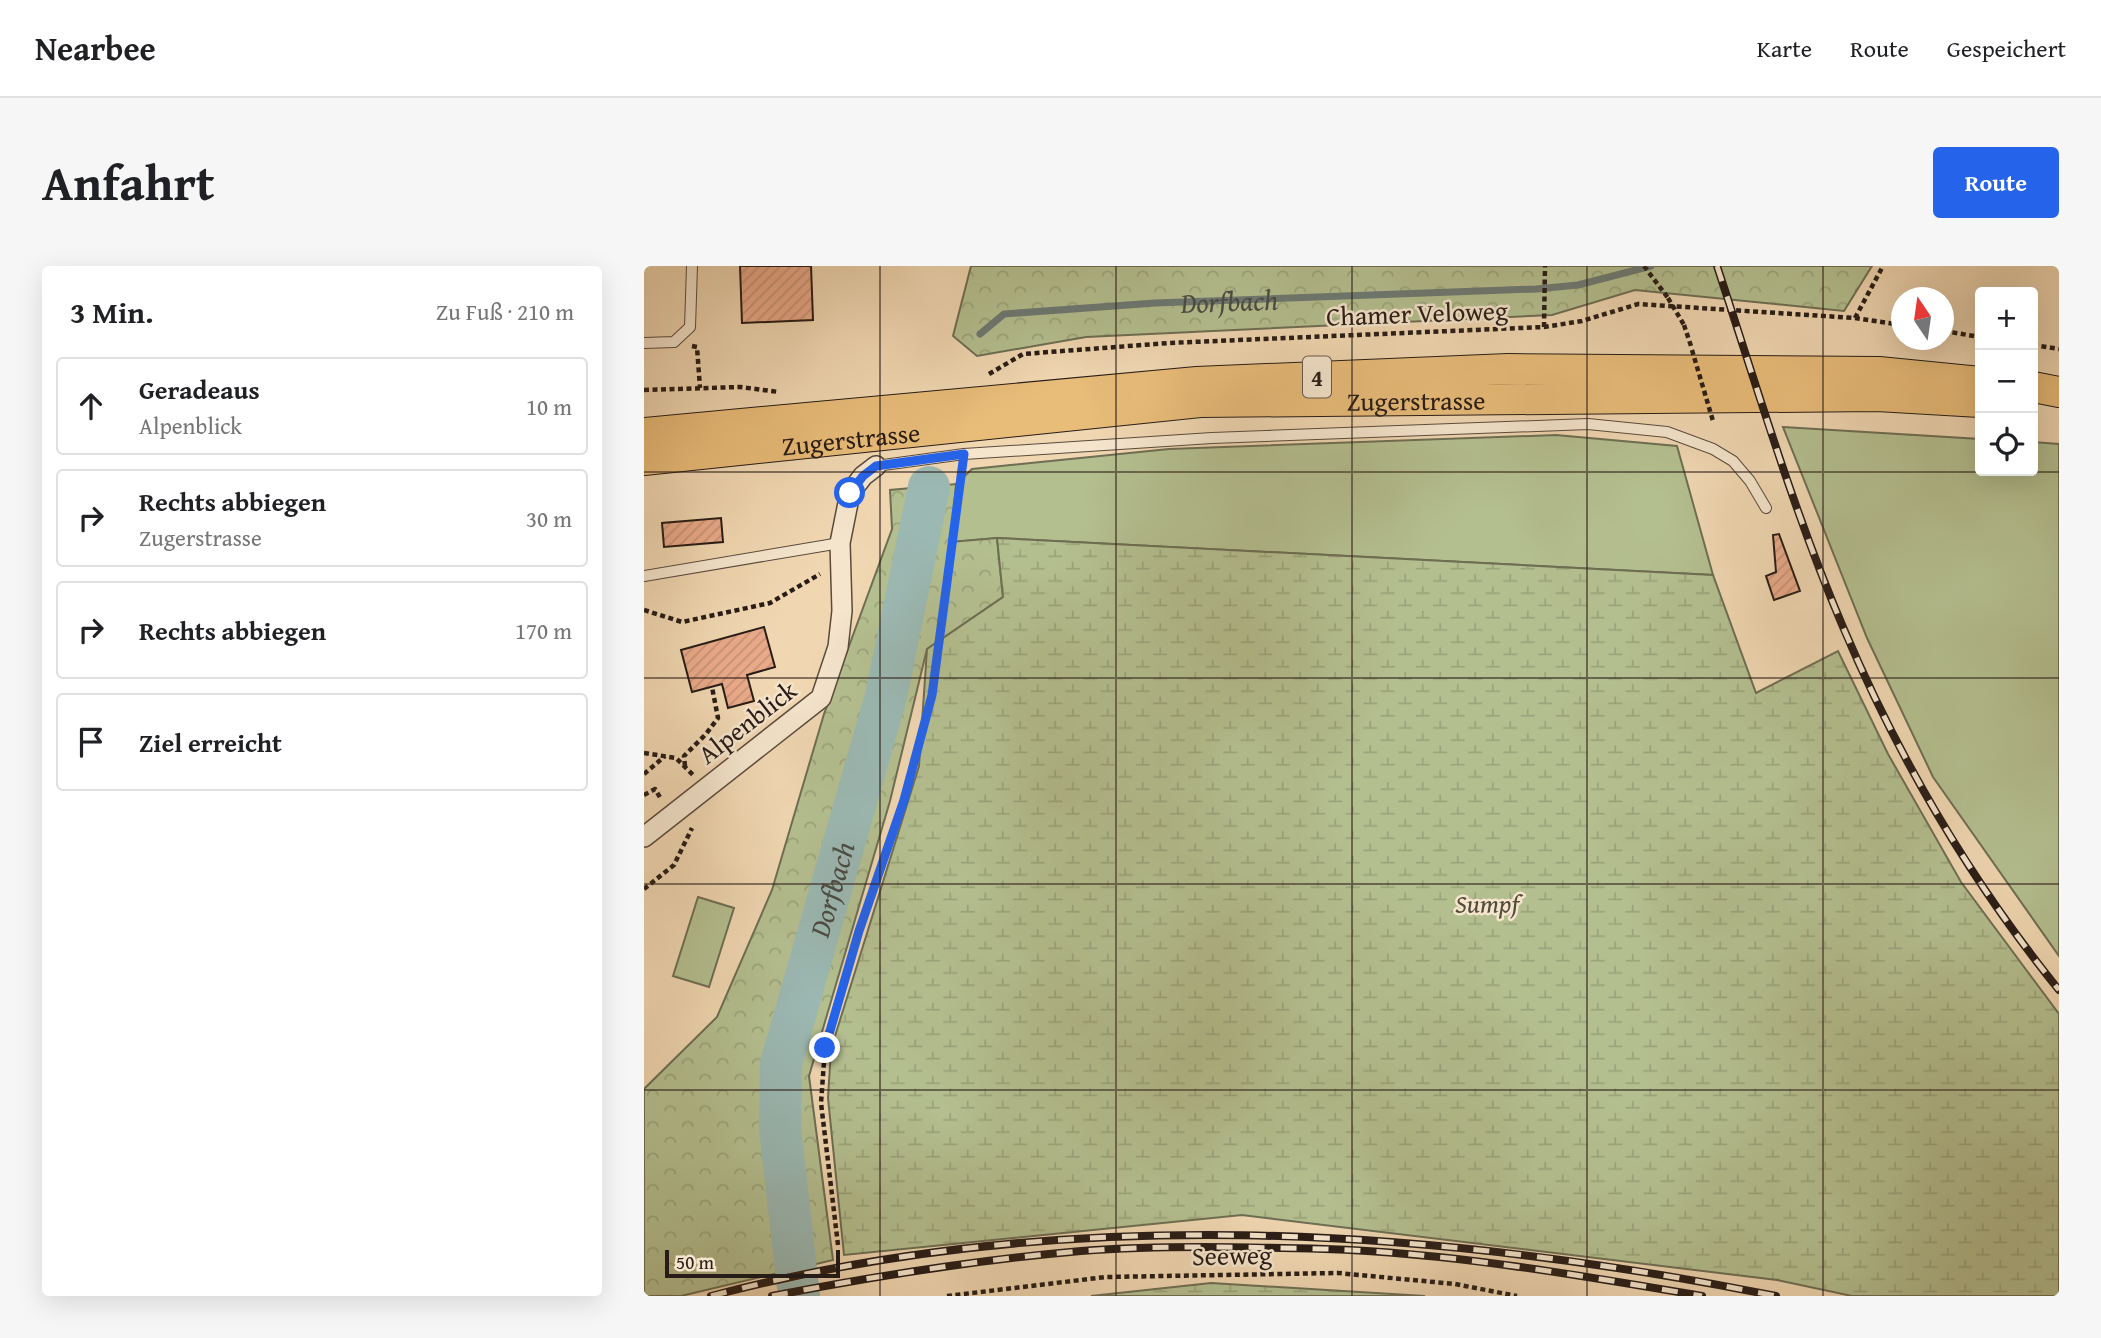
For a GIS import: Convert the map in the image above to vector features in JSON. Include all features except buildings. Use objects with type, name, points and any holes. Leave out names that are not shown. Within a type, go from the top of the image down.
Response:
[{"type":"main road","name":"Zugerstrasse","points":[[648,432],[1197,382],[1508,369],[1879,372],[1975,382]]},
{"type":"main road","points":[[2038,388],[2059,392]]},
{"type":"main road","name":"Zugerstrasse","points":[[644,460],[1200,402],[1863,396],[1975,402]]},
{"type":"main road","points":[[2038,406],[2059,407]]},
{"type":"street","name":"Alpenblick","points":[[644,837],[755,743],[821,698],[838,647],[841,552],[850,493],[863,476],[876,466]]},
{"type":"lane","points":[[644,343],[674,342],[690,327],[692,266]]},
{"type":"lane","name":"Zugerstrasse","points":[[876,466],[964,454],[1212,438],[1588,425],[1667,432],[1713,449],[1733,461],[1750,481],[1766,508]]},
{"type":"lane","points":[[644,576],[841,552]]},
{"type":"path","points":[[1544,327],[1545,266]]},
{"type":"path","points":[[1644,266],[1684,325],[1713,421]]},
{"type":"path","points":[[1855,318],[1883,266]]},
{"type":"path","name":"Chamer Veloweg","points":[[986,376],[1023,354],[1169,343],[1544,327],[1582,321],[1638,304],[1855,318],[1891,323]]},
{"type":"path","points":[[1954,333],[1975,336]]},
{"type":"path","points":[[674,342],[697,347],[699,387]]},
{"type":"path","points":[[2038,346],[2059,349]]},
{"type":"path","points":[[644,390],[740,387],[789,394]]},
{"type":"path","points":[[838,1245],[821,1103],[825,1048],[859,931],[904,800],[932,695],[964,454]]},
{"type":"path","points":[[644,610],[682,622],[770,603],[841,552]]},
{"type":"path","points":[[644,753],[676,758],[685,766],[684,756],[718,718],[712,687]]},
{"type":"path","points":[[644,774],[665,756]]},
{"type":"path","points":[[644,889],[674,866],[697,818]]},
{"type":"path","name":"Seeweg","points":[[947,1296],[1106,1277],[1338,1273],[1455,1284],[1517,1296]]},
{"type":"green space","points":[[971,266],[1872,266],[1844,311],[1635,290],[1552,315],[1086,337],[977,356],[953,336]]},
{"type":"green space","points":[[1783,427],[1975,439],[1975,476],[2038,476],[2038,442],[2059,444],[2059,956],[1933,777],[1867,638]]},
{"type":"green space","points":[[1556,435],[1677,446],[1713,575],[997,538],[951,542],[956,484],[972,469],[1169,449]]},
{"type":"green space","points":[[956,484],[951,542],[997,538],[1003,597],[927,649],[890,801],[809,1076],[833,1260],[681,1296],[644,1296],[644,1089],[717,1017],[772,890],[824,714],[892,529],[890,490]]},
{"type":"green space","name":"Sumpf","points":[[997,538],[1713,575],[1756,693],[1838,651],[1888,754],[1961,882],[2059,1014],[2059,1296],[1852,1296],[1777,1280],[1242,1215],[844,1255],[828,1098],[831,1049],[919,766],[927,649],[1003,597]]},
{"type":"green space","points":[[698,897],[734,908],[709,987],[673,976]]},
{"type":"green space","points":[[1211,1283],[1425,1296],[1091,1296]]},
{"type":"waterway","name":"Dorfbach","points":[[980,334],[1004,314],[1155,303],[1536,289],[1578,285],[1651,266]]},
{"type":"waterway","name":"Dorfbach","points":[[799,1296],[780,1129],[781,1064],[886,696],[929,487]]},
{"type":"railway","points":[[1717,266],[1808,538],[1864,675],[1938,816],[1995,905],[2059,990]]},
{"type":"railway","points":[[711,1296],[843,1267],[975,1247],[1109,1237],[1243,1235],[1377,1241],[1511,1254],[1644,1272],[1776,1296]]},
{"type":"railway","points":[[772,1296],[888,1275],[1003,1259],[1111,1249],[1203,1247],[1325,1249],[1420,1255],[1561,1273],[1702,1296]]},
{"type":"route","points":[[825,1048],[859,931],[904,800],[932,695],[959,512],[964,454],[876,466],[863,476],[850,493]]}]
